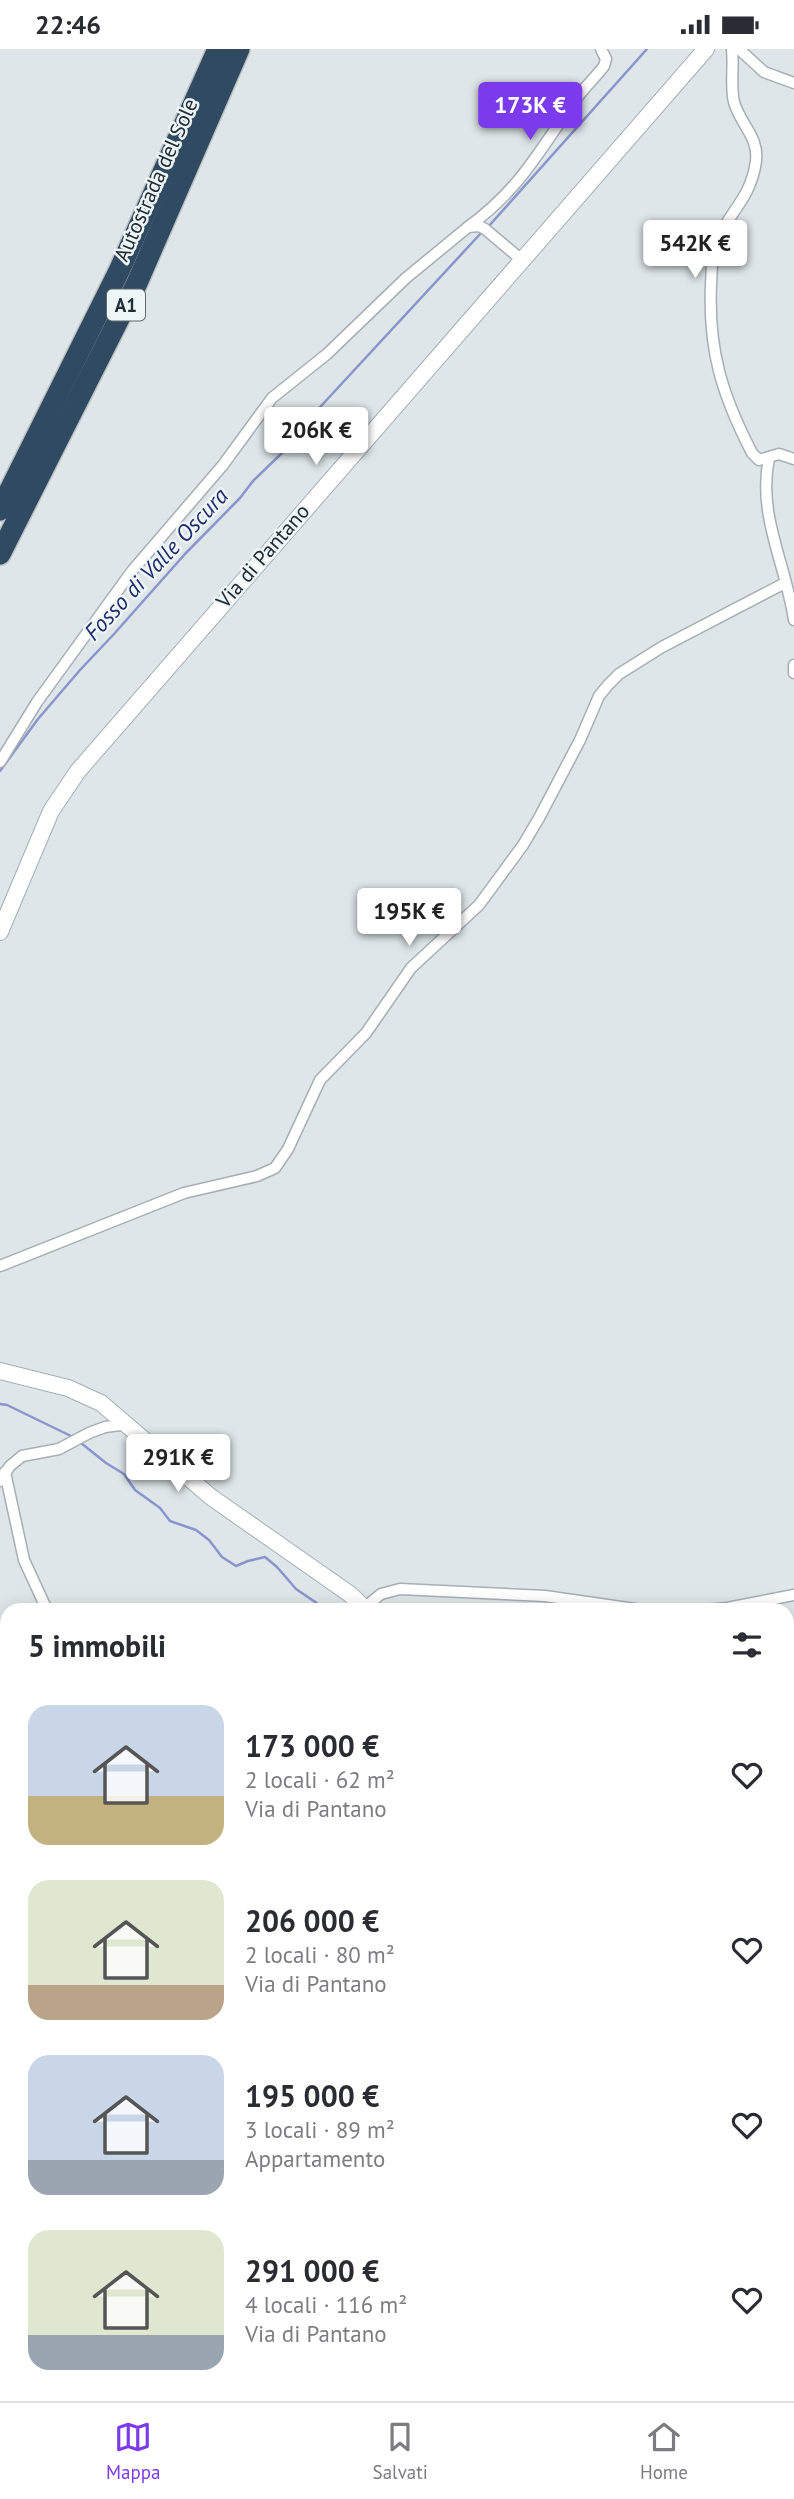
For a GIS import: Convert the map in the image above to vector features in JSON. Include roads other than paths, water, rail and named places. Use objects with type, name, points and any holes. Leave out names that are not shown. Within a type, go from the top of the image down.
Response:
[{"type":"highway","name":"Autostrada del Sole","points":[[0,510],[119,271],[218,49]]},
{"type":"highway","name":"Autostrada del Sole","points":[[0,554],[137,283],[239,49]]},
{"type":"street","points":[[0,762],[37,702],[132,571],[223,465],[272,398],[325,356],[406,278],[501,201],[531,166],[574,102],[604,66],[606,59],[601,49]]},
{"type":"street","name":"Via di Pantano","points":[[0,932],[51,811],[78,771],[706,49]]},
{"type":"street","points":[[732,49],[735,104],[754,140],[756,159],[746,195],[715,246],[712,264],[711,328],[719,375],[732,414],[755,457],[762,460],[782,454],[794,459]]},
{"type":"street","points":[[739,49],[764,72],[794,83]]},
{"type":"street","points":[[468,227],[479,226],[485,229],[523,261]]},
{"type":"street","points":[[769,458],[765,479],[766,509],[794,620]]},
{"type":"street","points":[[0,1266],[184,1193],[257,1177],[275,1168],[288,1149],[320,1080],[366,1033],[408,971],[475,910],[523,845],[580,740],[599,696],[608,685],[624,671],[662,647],[785,583]]},
{"type":"street","points":[[794,664],[794,673]]},
{"type":"street","points":[[0,1371],[74,1390],[101,1403],[211,1497],[358,1603]]},
{"type":"street","points":[[44,1603],[23,1556],[2,1477],[16,1461],[27,1455],[59,1449],[98,1429],[128,1424]]},
{"type":"street","points":[[371,1603],[381,1594],[400,1590],[545,1596],[594,1603]]},
{"type":"street","points":[[746,1603],[794,1595]]},
{"type":"waterway","name":"Fosso di Valle Oscura","points":[[488,227],[647,49]]},
{"type":"waterway","name":"Fosso di Valle Oscura","points":[[0,771],[38,719],[80,670],[185,554],[283,452],[297,432],[482,232]]},
{"type":"waterway","points":[[0,1404],[73,1437]]},
{"type":"waterway","points":[[81,1443],[124,1474],[135,1490],[160,1508],[170,1521],[196,1530],[209,1540],[222,1557],[236,1566],[265,1557],[296,1589],[317,1603]]}]
